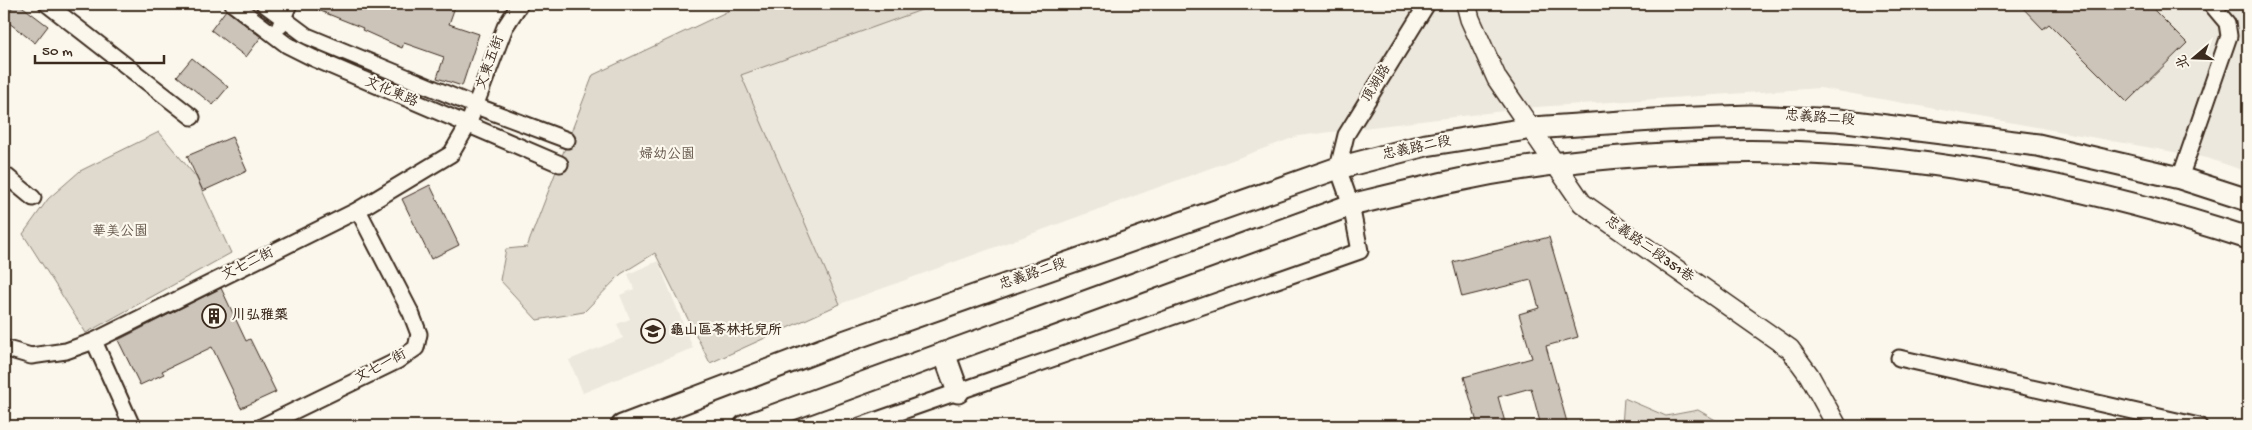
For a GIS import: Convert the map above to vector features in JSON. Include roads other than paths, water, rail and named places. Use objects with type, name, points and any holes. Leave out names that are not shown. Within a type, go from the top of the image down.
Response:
[{"type":"main road","name":"忠義路二段","points":[[622,426],[829,347],[1338,168],[1426,145],[1532,128],[1677,118],[1750,116],[1811,118],[2038,145],[2180,178],[2248,200]]},
{"type":"main road","points":[[745,426],[1351,205],[1450,182],[1557,164],[1717,152],[1801,152],[1918,162],[2086,191],[2176,214],[2248,238]]},
{"type":"main road","points":[[944,353],[958,392]]},
{"type":"street","points":[[47,4],[192,118]]},
{"type":"street","name":"文化東路","points":[[233,4],[287,45],[354,77],[560,164]]},
{"type":"street","name":"文化東路","points":[[264,4],[286,11],[307,36],[476,106],[567,140]]},
{"type":"street","name":"文東五街","points":[[468,125],[505,27],[520,4]]},
{"type":"street","name":"頂湖路","points":[[1338,168],[1346,135],[1427,4]]},
{"type":"street","points":[[1466,4],[1470,19],[1497,79],[1532,128]]},
{"type":"street","points":[[2180,178],[2229,36],[2227,24],[2211,4]]},
{"type":"street","points":[[275,36],[286,11]]},
{"type":"street","name":"文七二街","points":[[4,348],[30,356],[66,351],[94,341],[358,210],[451,154],[468,125]]},
{"type":"street","name":"忠義路二段351巷","points":[[1532,128],[1582,203],[1790,349],[1809,374],[1837,426]]},
{"type":"street","points":[[860,426],[887,422],[958,392],[1360,251],[1351,205],[1338,168]]},
{"type":"street","points":[[4,174],[33,198]]},
{"type":"street","name":"文七一街","points":[[263,426],[397,361],[416,348],[419,334],[411,313],[358,210]]},
{"type":"street","points":[[94,341],[132,426]]},
{"type":"street","points":[[1899,358],[2199,426]]},
{"type":"place","name":"川弘雅築","points":[[214,316]]},
{"type":"place","name":"龜山區苓林托兒所","points":[[653,331]]},
{"type":"park label","name":"婦幼公園","points":[[667,155]]},
{"type":"park label","name":"華美公園","points":[[120,232]]}]
